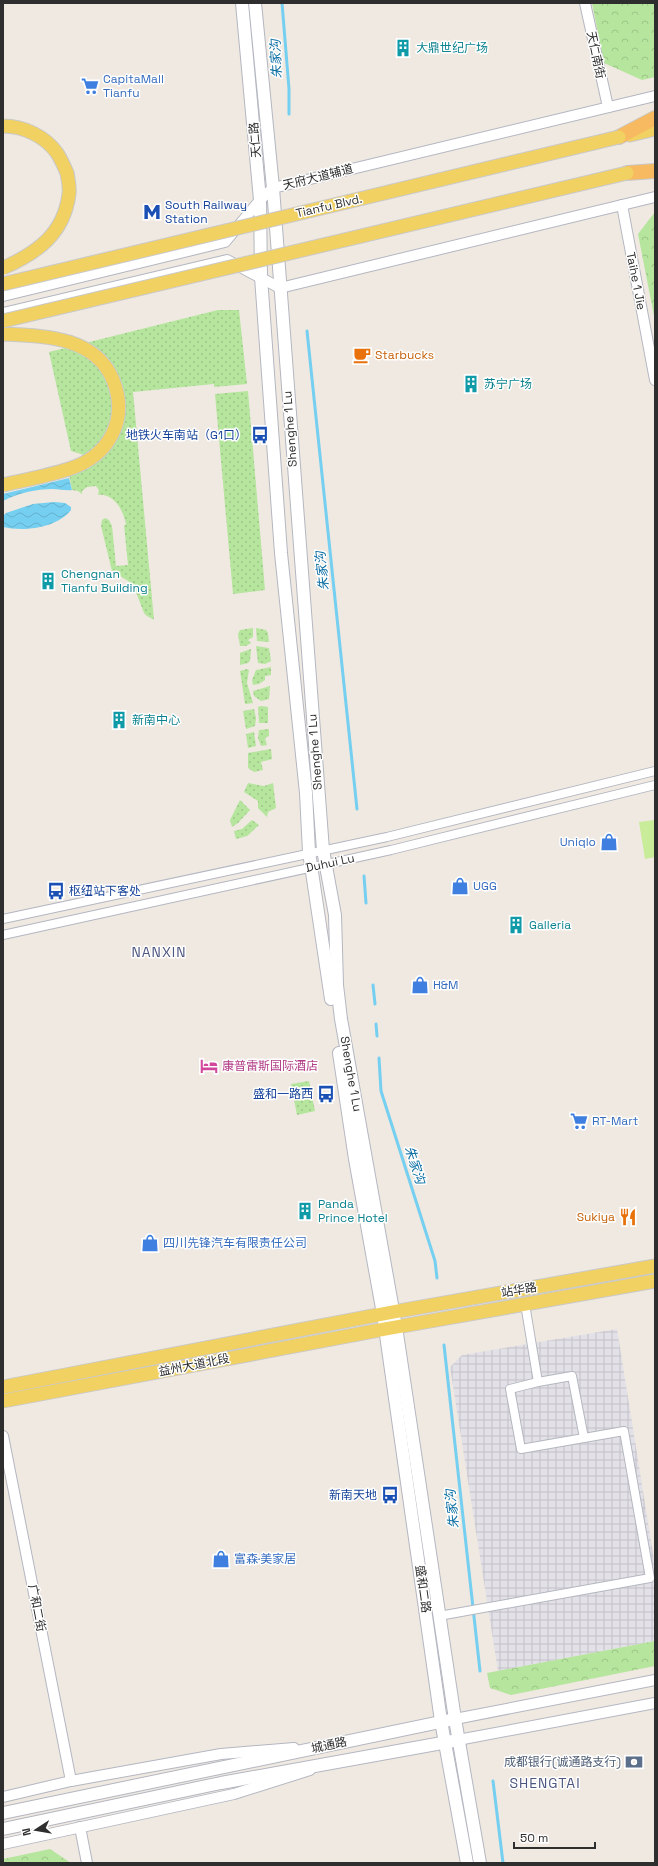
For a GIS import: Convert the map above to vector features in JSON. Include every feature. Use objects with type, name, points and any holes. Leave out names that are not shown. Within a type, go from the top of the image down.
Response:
[{"type":"highway","points":[[619,137],[655,118]]},
{"type":"highway","points":[[627,173],[655,171]]},
{"type":"main road","name":"天仁路","points":[[242,3],[260,200],[261,277]]},
{"type":"main road","name":"天仁路","points":[[255,3],[273,188]]},
{"type":"main road","points":[[3,126],[11,126],[28,130],[41,138],[57,153],[67,172],[70,193],[65,212],[56,232],[41,247],[3,268]]},
{"type":"main road","name":"Tianfu Blvd.","points":[[3,284],[655,129]]},
{"type":"main road","points":[[3,321],[655,167]]},
{"type":"main road","name":"Shenghe 1 Lu","points":[[273,188],[323,850],[335,915],[337,985],[341,1019],[388,1313]]},
{"type":"main road","name":"Shenghe 1 Lu","points":[[261,277],[281,553],[306,793],[309,852],[355,1159],[388,1313]]},
{"type":"main road","points":[[3,334],[59,338],[76,344],[89,351],[102,362],[110,373],[119,401],[117,426],[112,437],[103,447],[86,461],[70,469],[3,485]]},
{"type":"main road","name":"站华路","points":[[388,1313],[655,1266]]},
{"type":"main road","name":"站华路","points":[[390,1328],[655,1281]]},
{"type":"main road","points":[[388,1313],[439,1616],[458,1740],[480,1863]]},
{"type":"main road","name":"益州大道北段","points":[[3,1387],[388,1313]]},
{"type":"main road","name":"益州大道北段","points":[[3,1402],[390,1328]]},
{"type":"main road","name":"盛和二路","points":[[390,1328],[441,1721],[467,1863]]},
{"type":"main road","name":"城通路","points":[[3,1813],[455,1719]]},
{"type":"main road","name":"城通路","points":[[3,1830],[213,1785],[458,1740]]},
{"type":"street","name":"天仁南街","points":[[585,3],[608,107]]},
{"type":"street","name":"天府大道辅道","points":[[3,296],[225,242],[260,200],[273,188],[655,96]]},
{"type":"street","points":[[3,313],[227,260],[280,288],[655,197]]},
{"type":"street","name":"Taihe 1 Jie","points":[[622,205],[655,380]]},
{"type":"street","name":"Duhui Lu","points":[[3,919],[309,852],[387,837],[655,770]]},
{"type":"street","name":"Duhui Lu","points":[[3,935],[325,865],[655,785]]},
{"type":"street","points":[[525,1304],[538,1382]]},
{"type":"street","points":[[439,1616],[650,1578],[624,1431],[584,1438],[521,1449],[510,1389],[572,1376],[584,1438]]},
{"type":"street","name":"广和二街","points":[[3,1436],[71,1781]]},
{"type":"street","name":"城通路","points":[[455,1719],[655,1680]]},
{"type":"street","name":"城通路","points":[[458,1740],[655,1703]]},
{"type":"street","points":[[3,1798],[71,1781],[221,1754],[330,1745]]},
{"type":"street","points":[[3,1844],[234,1794],[293,1777],[333,1762]]},
{"type":"street","points":[[80,1827],[87,1863]]},
{"type":"shaded area","points":[[617,1329],[655,1566],[655,1641],[498,1671],[450,1367],[462,1355]]},
{"type":"green space","points":[[592,3],[655,3],[655,77],[642,80],[604,63]]},
{"type":"green space","points":[[655,212],[655,321],[638,234]]},
{"type":"green space","points":[[218,310],[239,310],[247,384],[214,387],[214,384],[133,392],[154,620],[144,613],[133,584],[112,571],[101,526],[102,520],[105,518],[109,520],[112,526],[116,566],[128,565],[124,525],[126,525],[123,514],[117,504],[109,497],[98,495],[99,490],[96,486],[87,487],[82,491],[82,494],[78,491],[72,490],[69,474],[94,458],[71,451],[49,352]]},
{"type":"green space","points":[[248,391],[265,590],[233,594],[215,394]]},
{"type":"green space","points":[[253,628],[253,637],[248,640],[251,643],[246,646],[240,646],[238,634],[240,630]]},
{"type":"green space","points":[[256,628],[266,630],[268,633],[269,642],[257,641]]},
{"type":"green space","points":[[256,646],[269,648],[271,661],[265,664],[258,663]]},
{"type":"green space","points":[[251,649],[250,661],[240,665],[240,653]]},
{"type":"green space","points":[[271,667],[271,675],[265,676],[265,680],[259,684],[253,685],[252,680],[256,670]]},
{"type":"green space","points":[[247,669],[249,670],[247,683],[253,703],[245,704],[240,671]]},
{"type":"green space","points":[[270,686],[269,699],[261,701],[254,696],[253,691]]},
{"type":"green space","points":[[258,707],[268,707],[268,723],[259,723]]},
{"type":"green space","points":[[254,709],[256,718],[255,726],[246,729],[243,711]]},
{"type":"green space","points":[[269,729],[269,736],[265,738],[267,745],[261,746],[258,738],[259,730]]},
{"type":"green space","points":[[254,732],[256,746],[248,748],[246,734]]},
{"type":"green space","points":[[271,749],[272,759],[261,762],[263,770],[254,772],[248,768],[248,753]]},
{"type":"green space","points":[[248,783],[264,786],[273,783],[276,808],[268,812],[267,817],[258,808],[258,801],[244,792]]},
{"type":"green space","points":[[240,800],[250,810],[238,823],[232,827],[230,820]]},
{"type":"green space","points":[[252,820],[259,825],[247,836],[236,839],[234,831],[242,829]]},
{"type":"green space","points":[[655,820],[655,857],[645,859],[639,822]]},
{"type":"green space","points":[[309,1081],[315,1111],[297,1115],[291,1084]]},
{"type":"green space","points":[[655,1641],[655,1666],[511,1695],[490,1688],[487,1673]]},
{"type":"green space","points":[[50,1849],[71,1863],[3,1863],[3,1859]]},
{"type":"water","points":[[69,478],[72,490],[40,490],[21,494],[3,501],[3,494]]},
{"type":"water","points":[[54,502],[65,503],[71,507],[71,510],[65,516],[49,525],[30,529],[3,527],[3,516],[6,513],[33,504]]},
{"type":"waterway","name":"朱家沟","points":[[282,3],[289,89],[289,114]]},
{"type":"waterway","name":"朱家沟","points":[[307,331],[357,809]]},
{"type":"waterway","name":"朱家沟","points":[[364,876],[366,903]]},
{"type":"waterway","name":"朱家沟","points":[[373,985],[375,1004]]},
{"type":"waterway","name":"朱家沟","points":[[376,1024],[377,1036]]},
{"type":"waterway","name":"朱家沟","points":[[379,1058],[381,1091],[435,1261],[437,1278]]},
{"type":"waterway","name":"朱家沟","points":[[444,1345],[480,1671]]},
{"type":"waterway","name":"朱家沟","points":[[493,1781],[503,1863]]},
{"type":"place","name":"大鼎世纪广场","points":[[403,48]]},
{"type":"place","name":"CapitaMall Tianfu","points":[[90,86]]},
{"type":"place","name":"South Railway Station","points":[[152,212]]},
{"type":"place","name":"Starbucks","points":[[362,355]]},
{"type":"place","name":"苏宁广场","points":[[471,384]]},
{"type":"place","name":"地铁火车南站（G1口）","points":[[260,435]]},
{"type":"place","name":"Chengnan Tianfu Building","points":[[48,581]]},
{"type":"place","name":"新南中心","points":[[119,720]]},
{"type":"place","name":"Uniqlo","points":[[609,842]]},
{"type":"place","name":"UGG","points":[[460,886]]},
{"type":"place","name":"枢纽站下客处","points":[[56,891]]},
{"type":"place","name":"Galleria","points":[[516,925]]},
{"type":"place","name":"H&M","points":[[420,985]]},
{"type":"place","name":"康普雷斯国际酒店","points":[[209,1066]]},
{"type":"place","name":"盛和一路西","points":[[326,1094]]},
{"type":"place","name":"RT-Mart","points":[[579,1121]]},
{"type":"place","name":"Panda Prince Hotel","points":[[305,1211]]},
{"type":"place","name":"Sukiya","points":[[628,1217]]},
{"type":"place","name":"四川先锋汽车有限责任公司","points":[[150,1243]]},
{"type":"place","name":"新南天地","points":[[390,1495]]},
{"type":"place","name":"富森·美家居","points":[[221,1559]]},
{"type":"place","name":"成都银行(诚通路支行)","points":[[634,1762]]},
{"type":"district","name":"NANXIN","points":[[159,952]]},
{"type":"district","name":"SHENGTAI","points":[[545,1783]]}]
